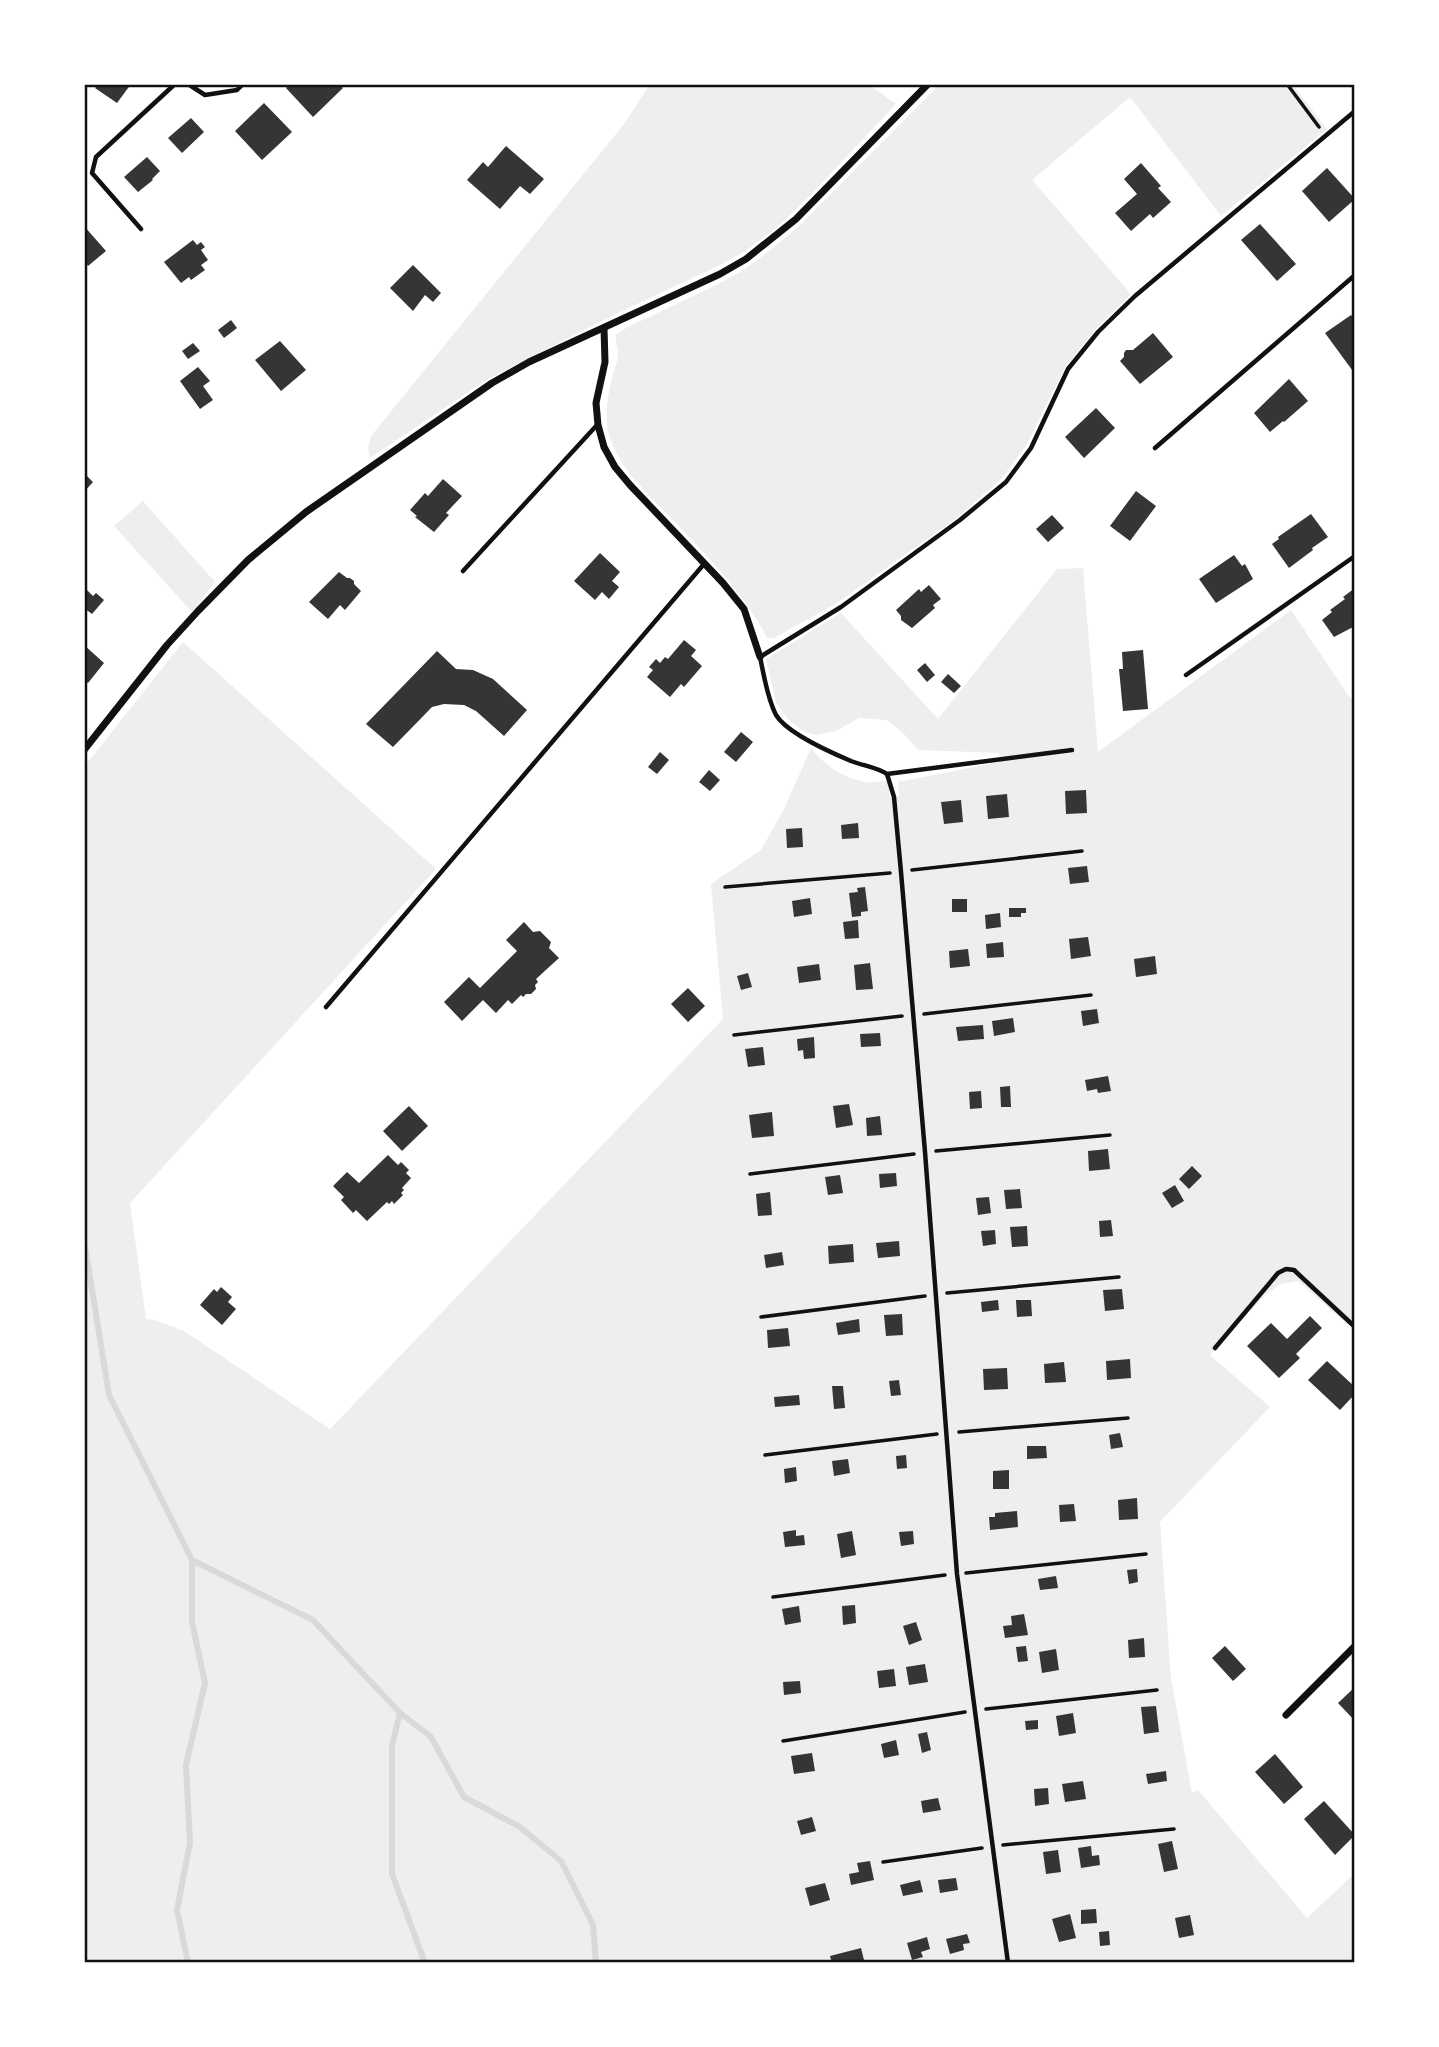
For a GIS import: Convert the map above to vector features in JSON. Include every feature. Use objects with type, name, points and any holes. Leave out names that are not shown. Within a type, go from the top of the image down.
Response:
[{"type":"street","points":[[84,750],[167,645],[248,560],[276,535],[492,383],[529,362],[720,274],[746,259],[796,219],[928,84]]},
{"type":"street","points":[[604,328],[605,362],[596,403],[604,447],[615,467],[630,485],[723,583],[744,609],[760,657]]},
{"type":"street","points":[[1286,1715],[1355,1646]]},
{"type":"lane","points":[[141,229],[92,173],[96,157],[175,84]]},
{"type":"lane","points":[[188,84],[205,95],[237,90],[243,84]]},
{"type":"lane","points":[[1008,1963],[957,1574],[926,1165],[894,797],[887,774],[878,768],[852,761],[787,727],[778,719],[772,706],[760,657],[841,607],[960,520],[1006,482],[1031,448],[1068,369],[1098,332],[1135,296],[1355,111]]},
{"type":"lane","points":[[1155,448],[1355,275]]},
{"type":"lane","points":[[463,571],[598,425]]},
{"type":"lane","points":[[1186,675],[1355,556]]},
{"type":"lane","points":[[326,1007],[704,564]]},
{"type":"lane","points":[[887,774],[1072,750]]},
{"type":"lane","points":[[1215,1348],[1278,1272],[1286,1269],[1294,1270],[1355,1327]]},
{"type":"path","points":[[1287,84],[1326,136]]},
{"type":"path","points":[[883,1862],[993,1846],[1174,1829]]},
{"type":"shaded area","points":[[650,84],[868,84],[896,104],[806,200],[747,250],[488,379],[370,458],[368,447],[371,436],[624,124]]},
{"type":"shaded area","points":[[940,84],[1292,84],[1327,129],[1221,216],[1130,97],[1032,180],[1131,294],[1094,331],[1065,367],[1026,446],[1001,479],[958,517],[837,603],[774,638],[767,638],[736,590],[636,481],[614,447],[609,435],[607,415],[611,381],[618,355],[616,334],[742,271],[768,252],[798,227]]},
{"type":"shaded area","points":[[143,501],[215,582],[192,612],[114,526]]},
{"type":"shaded area","points":[[1083,568],[1098,752],[1291,610],[1355,702],[1355,1317],[1348,1325],[1298,1281],[1281,1284],[1265,1295],[1210,1355],[1270,1407],[1160,1522],[1171,1678],[1192,1793],[1198,1790],[1307,1918],[1355,1873],[1355,1963],[84,1963],[84,767],[183,642],[436,869],[130,1203],[146,1319],[184,1331],[330,1429],[723,1019],[711,884],[761,850],[785,807],[811,748],[828,765],[849,777],[865,782],[888,781],[890,798],[899,796],[898,782],[1000,762],[999,753],[918,750],[887,720],[859,718],[836,731],[816,735],[802,731],[789,720],[776,702],[766,659],[841,613],[938,719],[1057,569]]},
{"type":"building","points":[[94,84],[131,84],[117,103],[95,88],[97,86]]},
{"type":"building","points":[[290,84],[339,84],[343,88],[313,117],[286,88]]},
{"type":"building","points":[[264,103],[292,132],[262,160],[235,131]]},
{"type":"building","points":[[191,118],[204,132],[182,153],[168,138]]},
{"type":"building","points":[[506,146],[544,179],[530,194],[520,186],[500,209],[467,180],[483,162],[488,167]]},
{"type":"building","points":[[147,157],[160,171],[138,192],[124,177]]},
{"type":"building","points":[[1141,163],[1171,202],[1153,218],[1150,214],[1131,231],[1115,213],[1137,194],[1124,179]]},
{"type":"building","points":[[1327,168],[1355,199],[1329,222],[1302,191]]},
{"type":"building","points":[[1260,224],[1296,264],[1277,281],[1241,240]]},
{"type":"building","points":[[84,226],[106,251],[88,266],[84,261]]},
{"type":"building","points":[[193,240],[197,245],[201,242],[205,247],[201,250],[208,260],[201,265],[205,270],[191,280],[189,277],[181,283],[164,262]]},
{"type":"building","points":[[413,265],[441,293],[433,302],[425,295],[413,311],[390,288]]},
{"type":"building","points":[[1351,315],[1355,320],[1355,374],[1325,333]]},
{"type":"building","points":[[231,320],[237,328],[224,338],[218,330]]},
{"type":"building","points":[[1153,333],[1173,357],[1140,384],[1120,361],[1126,350],[1133,350]]},
{"type":"building","points":[[280,341],[306,370],[281,391],[255,360]]},
{"type":"building","points":[[193,343],[200,351],[188,359],[182,351]]},
{"type":"building","points":[[198,367],[210,381],[203,386],[213,400],[200,409],[180,381]]},
{"type":"building","points":[[1289,379],[1308,401],[1270,432],[1254,413]]},
{"type":"building","points":[[1096,408],[1115,428],[1084,458],[1065,437]]},
{"type":"building","points":[[86,475],[93,482],[84,492],[84,477]]},
{"type":"building","points":[[443,479],[462,496],[446,513],[449,515],[434,532],[410,510],[425,493],[428,496]]},
{"type":"building","points":[[1136,491],[1156,506],[1130,541],[1110,526]]},
{"type":"building","points":[[1311,514],[1328,537],[1289,568],[1272,544]]},
{"type":"building","points":[[1052,515],[1064,528],[1048,542],[1036,529]]},
{"type":"building","points":[[600,553],[620,572],[612,581],[619,587],[609,599],[602,592],[595,600],[574,581]]},
{"type":"building","points":[[1234,555],[1242,566],[1245,564],[1253,579],[1216,603],[1199,579]]},
{"type":"building","points":[[339,572],[354,581],[361,591],[345,610],[340,605],[328,619],[309,602]]},
{"type":"building","points":[[929,585],[941,599],[933,605],[935,608],[912,628],[901,620],[896,610],[919,589],[921,592]]},
{"type":"building","points":[[84,587],[93,596],[96,593],[104,600],[92,614],[84,608]]},
{"type":"building","points":[[1355,588],[1355,626],[1334,637],[1322,620]]},
{"type":"building","points":[[684,640],[696,650],[691,656],[702,666],[684,687],[681,684],[670,697],[647,677],[653,670],[649,667],[656,659],[660,663],[665,657],[668,659]]},
{"type":"building","points":[[84,645],[104,663],[88,683],[84,680]]},
{"type":"building","points":[[1143,650],[1148,709],[1123,711],[1119,669],[1123,669],[1122,652]]},
{"type":"building","points":[[437,651],[456,669],[473,670],[493,679],[527,710],[504,736],[476,711],[464,705],[444,704],[432,707],[393,747],[366,724]]},
{"type":"building","points":[[925,663],[935,675],[927,682],[917,670]]},
{"type":"building","points":[[948,674],[961,686],[954,693],[941,682]]},
{"type":"building","points":[[741,732],[753,742],[736,762],[724,752]]},
{"type":"building","points":[[660,752],[669,760],[657,774],[648,767]]},
{"type":"building","points":[[709,770],[720,780],[710,791],[699,782]]},
{"type":"building","points":[[1086,790],[1087,813],[1066,814],[1065,791]]},
{"type":"building","points":[[1007,794],[1009,817],[988,819],[986,796]]},
{"type":"building","points":[[961,800],[963,822],[944,824],[941,802]]},
{"type":"building","points":[[858,823],[859,838],[842,839],[841,825]]},
{"type":"building","points":[[802,828],[803,847],[787,848],[786,829]]},
{"type":"building","points":[[1087,866],[1089,882],[1070,884],[1068,868]]},
{"type":"building","points":[[865,887],[868,911],[861,912],[861,916],[852,917],[849,893],[858,892],[857,888]]},
{"type":"building","points":[[810,898],[812,914],[794,917],[792,901]]},
{"type":"building","points":[[952,899],[967,899],[967,912],[952,912]]},
{"type":"building","points":[[1009,908],[1026,908],[1026,913],[1021,913],[1021,917],[1009,917]]},
{"type":"building","points":[[1000,913],[1001,927],[986,929],[985,915]]},
{"type":"building","points":[[858,920],[859,938],[845,939],[843,922]]},
{"type":"building","points":[[524,922],[533,932],[540,931],[551,942],[549,948],[559,958],[536,979],[536,989],[531,994],[523,997],[521,995],[512,1004],[508,1000],[496,1013],[483,1000],[462,1021],[444,1002],[469,977],[480,988],[517,951],[506,940]]},
{"type":"building","points":[[1088,937],[1091,956],[1071,959],[1069,939]]},
{"type":"building","points":[[1003,942],[1004,957],[987,958],[986,944]]},
{"type":"building","points":[[968,949],[970,966],[950,968],[949,951]]},
{"type":"building","points":[[1155,956],[1157,974],[1136,977],[1134,959]]},
{"type":"building","points":[[870,963],[873,989],[856,990],[854,965]]},
{"type":"building","points":[[819,964],[821,980],[799,983],[797,967]]},
{"type":"building","points":[[748,973],[752,987],[741,990],[737,976]]},
{"type":"building","points":[[688,988],[705,1006],[688,1022],[671,1004]]},
{"type":"building","points":[[1097,1009],[1099,1023],[1083,1026],[1081,1011]]},
{"type":"building","points":[[1013,1018],[1015,1032],[994,1036],[992,1021]]},
{"type":"building","points":[[983,1025],[984,1039],[958,1041],[956,1027]]},
{"type":"building","points":[[880,1033],[881,1046],[861,1047],[860,1034]]},
{"type":"building","points":[[814,1037],[815,1058],[804,1059],[803,1050],[798,1051],[797,1039]]},
{"type":"building","points":[[763,1047],[765,1065],[748,1067],[745,1049]]},
{"type":"building","points":[[1108,1076],[1111,1091],[1087,1091],[1085,1080]]},
{"type":"building","points":[[1010,1086],[1011,1107],[1001,1107],[1000,1087]]},
{"type":"building","points":[[981,1091],[982,1108],[970,1109],[969,1092]]},
{"type":"building","points":[[849,1104],[853,1125],[836,1128],[833,1106]]},
{"type":"building","points":[[409,1106],[428,1126],[402,1151],[383,1131]]},
{"type":"building","points":[[772,1112],[774,1136],[752,1138],[749,1115]]},
{"type":"building","points":[[880,1116],[882,1135],[867,1136],[866,1118]]},
{"type":"building","points":[[1108,1149],[1110,1169],[1089,1171],[1088,1151]]},
{"type":"building","points":[[388,1155],[398,1165],[401,1162],[409,1170],[406,1173],[411,1178],[402,1188],[403,1195],[394,1204],[392,1201],[389,1204],[387,1202],[367,1221],[356,1210],[353,1213],[341,1200],[344,1197],[333,1186],[347,1172],[359,1183]]},
{"type":"building","points":[[1192,1166],[1202,1176],[1189,1189],[1179,1179]]},
{"type":"building","points":[[896,1173],[897,1186],[880,1188],[879,1174]]},
{"type":"building","points":[[840,1175],[843,1193],[828,1195],[825,1177]]},
{"type":"building","points":[[1175,1185],[1184,1201],[1172,1208],[1162,1193]]},
{"type":"building","points":[[1020,1189],[1022,1208],[1006,1209],[1004,1190]]},
{"type":"building","points":[[770,1192],[772,1215],[758,1216],[756,1194]]},
{"type":"building","points":[[989,1197],[991,1213],[978,1215],[976,1198]]},
{"type":"building","points":[[1111,1220],[1113,1236],[1100,1237],[1099,1221]]},
{"type":"building","points":[[1027,1226],[1028,1246],[1012,1247],[1010,1227]]},
{"type":"building","points":[[995,1230],[996,1244],[983,1246],[981,1231]]},
{"type":"building","points":[[899,1241],[900,1256],[878,1258],[876,1243]]},
{"type":"building","points":[[853,1244],[854,1262],[829,1264],[828,1246]]},
{"type":"building","points":[[782,1252],[784,1265],[766,1268],[764,1255]]},
{"type":"building","points":[[221,1287],[232,1297],[228,1302],[236,1309],[222,1325],[200,1305],[214,1289],[217,1292]]},
{"type":"building","points":[[1122,1289],[1124,1309],[1105,1311],[1103,1290]]},
{"type":"building","points":[[998,1300],[999,1310],[982,1312],[981,1302]]},
{"type":"building","points":[[1016,1300],[1031,1300],[1032,1316],[1017,1317]]},
{"type":"building","points":[[902,1314],[903,1335],[886,1336],[884,1315]]},
{"type":"building","points":[[1310,1316],[1322,1328],[1296,1354],[1300,1358],[1279,1378],[1247,1346],[1271,1323],[1287,1339]]},
{"type":"building","points":[[859,1319],[860,1332],[838,1335],[836,1323]]},
{"type":"building","points":[[788,1328],[790,1346],[768,1348],[767,1330]]},
{"type":"building","points":[[1130,1359],[1131,1378],[1107,1380],[1106,1361]]},
{"type":"building","points":[[1327,1361],[1355,1387],[1355,1394],[1340,1410],[1308,1380]]},
{"type":"building","points":[[1064,1362],[1066,1382],[1045,1383],[1044,1364]]},
{"type":"building","points":[[1007,1368],[1008,1389],[984,1390],[983,1369]]},
{"type":"building","points":[[899,1380],[901,1395],[891,1396],[889,1381]]},
{"type":"building","points":[[832,1386],[843,1386],[845,1408],[834,1409]]},
{"type":"building","points":[[799,1395],[800,1405],[775,1407],[774,1397]]},
{"type":"building","points":[[1120,1433],[1123,1447],[1111,1449],[1109,1435]]},
{"type":"building","points":[[1027,1446],[1046,1446],[1047,1458],[1027,1459]]},
{"type":"building","points":[[906,1455],[907,1468],[897,1469],[896,1456]]},
{"type":"building","points":[[848,1459],[850,1473],[834,1476],[832,1461]]},
{"type":"building","points":[[796,1467],[797,1481],[785,1483],[784,1469]]},
{"type":"building","points":[[1009,1470],[1009,1489],[993,1489],[993,1471]]},
{"type":"building","points":[[1137,1498],[1138,1519],[1119,1520],[1118,1500]]},
{"type":"building","points":[[1074,1504],[1076,1521],[1060,1522],[1059,1505]]},
{"type":"building","points":[[1017,1511],[1018,1527],[990,1530],[989,1517],[995,1517],[995,1513]]},
{"type":"building","points":[[796,1530],[796,1536],[804,1535],[805,1545],[785,1547],[783,1532]]},
{"type":"building","points":[[852,1531],[856,1555],[841,1558],[837,1534]]},
{"type":"building","points":[[913,1531],[914,1544],[901,1546],[899,1532]]},
{"type":"building","points":[[1137,1569],[1138,1582],[1129,1584],[1127,1570]]},
{"type":"building","points":[[1056,1576],[1058,1588],[1040,1590],[1038,1579]]},
{"type":"building","points":[[855,1605],[856,1623],[843,1625],[842,1606]]},
{"type":"building","points":[[799,1606],[801,1622],[785,1625],[782,1609]]},
{"type":"building","points":[[1024,1614],[1028,1635],[1005,1638],[1003,1626],[1012,1625],[1011,1616]]},
{"type":"building","points":[[916,1622],[922,1640],[909,1645],[903,1626]]},
{"type":"building","points":[[1144,1638],[1145,1657],[1129,1658],[1128,1640]]},
{"type":"building","points":[[1026,1646],[1028,1661],[1018,1662],[1016,1647]]},
{"type":"building","points":[[1225,1646],[1246,1669],[1233,1681],[1212,1658]]},
{"type":"building","points":[[1056,1649],[1059,1670],[1042,1673],[1039,1652]]},
{"type":"building","points":[[925,1664],[928,1682],[909,1685],[906,1667]]},
{"type":"building","points":[[894,1669],[896,1686],[879,1688],[877,1671]]},
{"type":"building","points":[[800,1681],[801,1693],[784,1695],[783,1682]]},
{"type":"building","points":[[1355,1687],[1355,1721],[1338,1703]]},
{"type":"building","points":[[1156,1706],[1159,1732],[1144,1734],[1141,1707]]},
{"type":"building","points":[[1073,1713],[1076,1733],[1059,1736],[1056,1716]]},
{"type":"building","points":[[1038,1720],[1038,1729],[1026,1730],[1025,1721]]},
{"type":"building","points":[[927,1732],[931,1750],[922,1753],[918,1734]]},
{"type":"building","points":[[896,1740],[899,1755],[884,1758],[881,1744]]},
{"type":"building","points":[[812,1753],[815,1771],[794,1774],[791,1756]]},
{"type":"building","points":[[1275,1754],[1303,1787],[1284,1804],[1255,1772]]},
{"type":"building","points":[[1166,1771],[1167,1781],[1148,1784],[1146,1774]]},
{"type":"building","points":[[1083,1781],[1086,1799],[1065,1802],[1062,1784]]},
{"type":"building","points":[[1048,1788],[1049,1804],[1035,1806],[1034,1789]]},
{"type":"building","points":[[938,1798],[941,1810],[923,1813],[921,1801]]},
{"type":"building","points":[[1324,1801],[1355,1835],[1335,1855],[1304,1819]]},
{"type":"building","points":[[812,1817],[816,1831],[801,1835],[797,1821]]},
{"type":"building","points":[[1172,1841],[1178,1869],[1164,1872],[1158,1844]]},
{"type":"building","points":[[1091,1846],[1092,1856],[1099,1855],[1100,1865],[1081,1868],[1078,1848]]},
{"type":"building","points":[[1058,1850],[1061,1872],[1046,1874],[1043,1852]]},
{"type":"building","points":[[870,1861],[874,1880],[851,1885],[849,1874],[859,1872],[857,1863]]},
{"type":"building","points":[[956,1878],[958,1890],[940,1893],[938,1880]]},
{"type":"building","points":[[920,1880],[923,1892],[903,1896],[900,1885]]},
{"type":"building","points":[[825,1883],[830,1900],[810,1906],[805,1888]]},
{"type":"building","points":[[1096,1909],[1097,1923],[1081,1924],[1081,1910]]},
{"type":"building","points":[[1070,1914],[1076,1938],[1059,1942],[1052,1919]]},
{"type":"building","points":[[1190,1915],[1194,1935],[1179,1938],[1175,1918]]},
{"type":"building","points":[[1109,1931],[1110,1945],[1100,1946],[1099,1932]]},
{"type":"building","points":[[967,1934],[970,1943],[963,1944],[964,1950],[950,1954],[946,1939]]},
{"type":"building","points":[[927,1937],[930,1949],[921,1952],[923,1957],[912,1960],[907,1943]]},
{"type":"building","points":[[861,1948],[864,1960],[832,1963],[830,1956]]},
{"type":"waterway","points":[[84,1240],[109,1395],[192,1560],[192,1622],[205,1683],[186,1765],[190,1843],[177,1910],[188,1963]]},
{"type":"waterway","points":[[192,1560],[313,1620],[400,1713],[431,1737],[464,1797],[520,1827],[561,1861],[593,1925],[596,1963]]},
{"type":"waterway","points":[[400,1713],[392,1745],[392,1874],[425,1963]]}]
